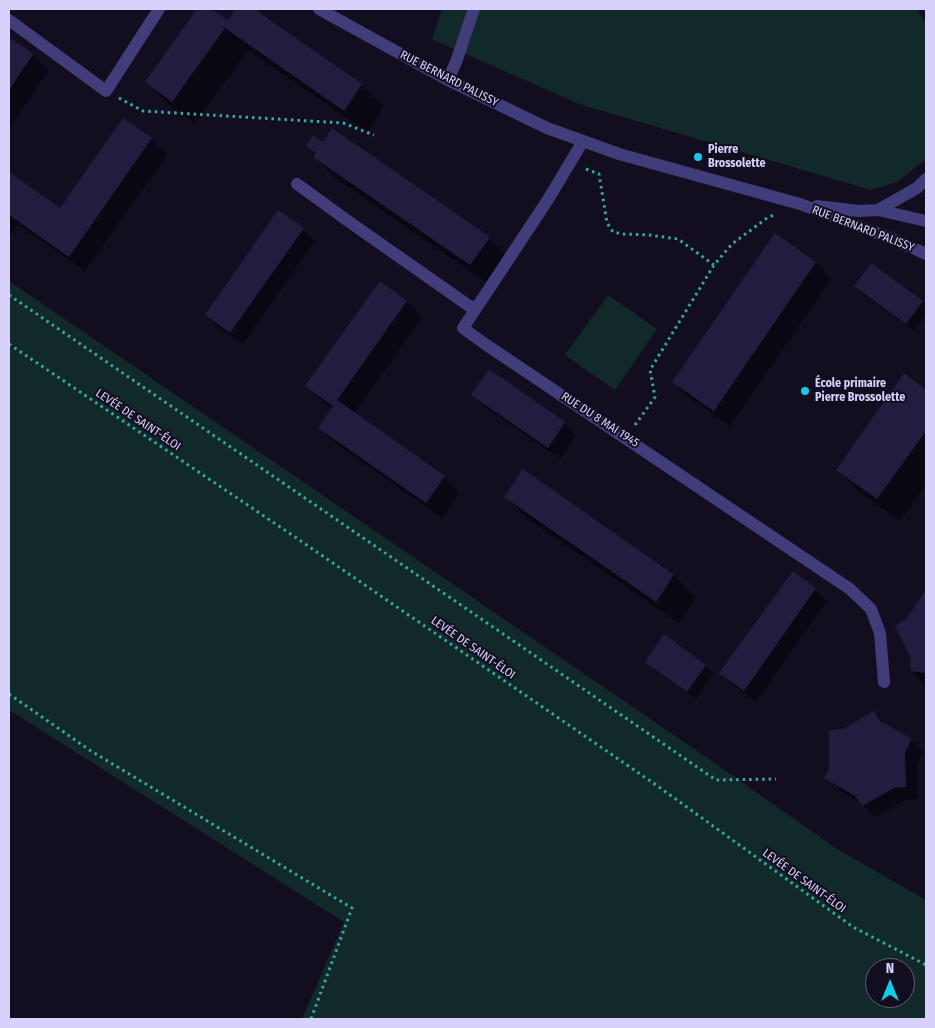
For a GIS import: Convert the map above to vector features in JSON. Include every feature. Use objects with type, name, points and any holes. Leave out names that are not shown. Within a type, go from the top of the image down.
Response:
[{"type":"street","points":[[9,20],[106,91],[159,9]]},
{"type":"street","name":"RUE BERNARD PALISSY","points":[[319,9],[448,80],[548,128],[619,154],[800,204],[900,242],[926,254]]},
{"type":"street","points":[[448,80],[474,9]]},
{"type":"street","points":[[297,184],[476,310],[572,163],[583,142]]},
{"type":"street","name":"RUE BERNARD PALISSY","points":[[878,210],[917,188],[926,179]]},
{"type":"street","name":"RUE BERNARD PALISSY","points":[[800,204],[859,211],[878,210],[926,221]]},
{"type":"street","name":"RUE DU 8 MAI 1945","points":[[476,310],[463,328],[850,589],[871,610],[880,633],[884,682]]},
{"type":"path","points":[[106,91],[143,110],[343,123],[374,136]]},
{"type":"path","points":[[572,163],[599,174],[607,223],[613,232],[678,239],[714,265]]},
{"type":"path","points":[[626,437],[655,397],[650,370],[714,265],[732,244],[767,218],[800,204]]},
{"type":"path","points":[[9,295],[716,780],[776,779]]},
{"type":"path","name":"LEVÉE DE SAINT-ÉLOI","points":[[9,344],[295,537],[651,782],[853,927],[926,965]]},
{"type":"path","points":[[9,694],[91,751],[352,908],[311,1019]]},
{"type":"green space","points":[[442,9],[917,9],[926,24],[926,159],[897,182],[871,190],[579,104],[432,39]]},
{"type":"green space","points":[[9,281],[706,757],[837,849],[926,900],[926,1019],[302,1019],[344,922],[9,710]]},
{"type":"green space","points":[[608,295],[657,329],[615,390],[565,355]]},
{"type":"building","points":[[197,9],[211,9],[228,20],[236,9],[254,9],[362,84],[344,111],[225,28],[172,102],[145,82]]},
{"type":"building","points":[[9,37],[33,54],[9,90]]},
{"type":"building","points":[[123,118],[152,138],[69,257],[9,215],[9,172],[60,208]]},
{"type":"building","points":[[332,128],[490,237],[470,265],[313,157],[316,153],[306,146],[313,135],[323,142]]},
{"type":"building","points":[[278,210],[304,228],[230,333],[205,315]]},
{"type":"building","points":[[775,233],[816,262],[714,411],[672,382]]},
{"type":"building","points":[[871,263],[923,301],[906,324],[854,286]]},
{"type":"building","points":[[380,281],[407,301],[337,400],[445,476],[426,503],[318,428],[333,406],[305,386]]},
{"type":"building","points":[[489,369],[565,422],[548,448],[471,395]]},
{"type":"building","points":[[904,373],[926,390],[926,431],[877,499],[836,470]]},
{"type":"building","points":[[523,469],[674,575],[656,602],[504,497]]},
{"type":"building","points":[[793,571],[816,588],[744,691],[719,673]]},
{"type":"building","points":[[926,590],[926,673],[910,671],[911,658],[895,626],[906,619]]},
{"type":"building","points":[[664,634],[706,665],[687,692],[645,662]]},
{"type":"building","points":[[874,711],[880,721],[912,739],[905,752],[906,787],[894,788],[862,806],[855,796],[824,778],[829,769],[829,730],[843,729]]},
{"type":"place","name":"Pierre Brossolette","points":[[698,157]]},
{"type":"place","name":"École primaire Pierre Brossolette","points":[[805,391]]}]
